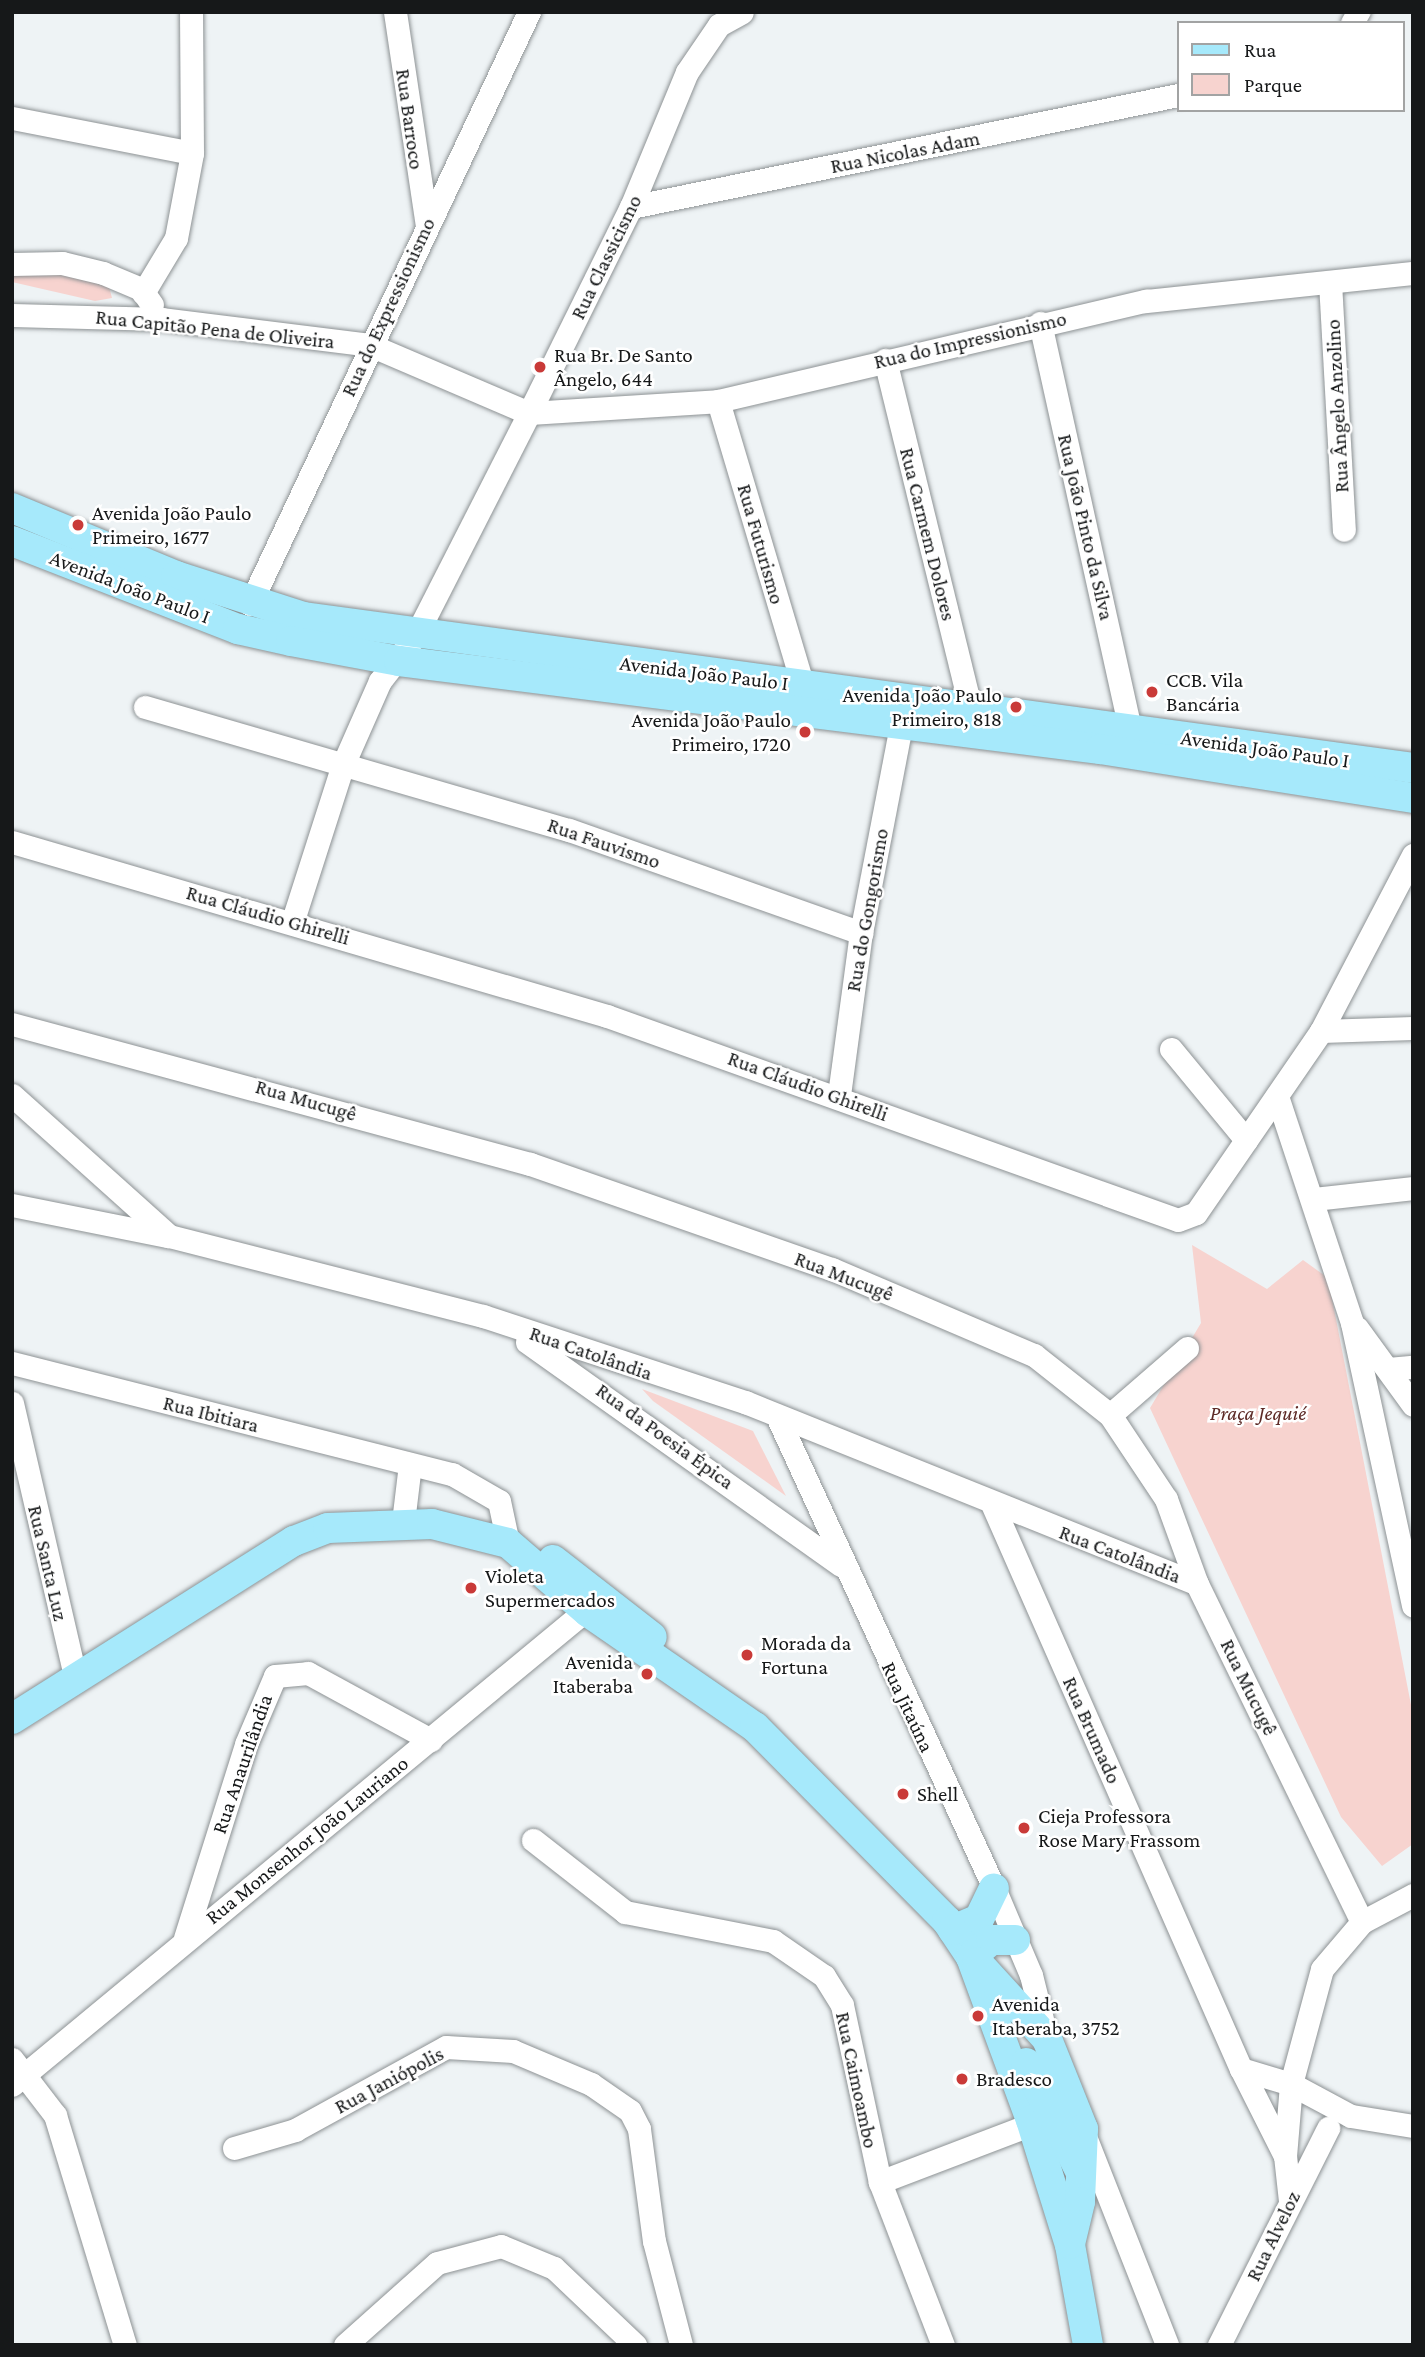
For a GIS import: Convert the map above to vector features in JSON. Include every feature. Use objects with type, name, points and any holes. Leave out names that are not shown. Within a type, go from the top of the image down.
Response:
[{"type":"main road","name":"Avenida João Paulo I","points":[[12,508],[250,604],[416,635],[1413,768]]},
{"type":"main road","name":"Avenida João Paulo I","points":[[12,541],[261,636],[399,661],[901,726],[1413,798]]},
{"type":"main road","points":[[138,591],[209,608],[250,604]]},
{"type":"main road","points":[[12,1719],[294,1541],[328,1528],[402,1522],[472,1529],[508,1543],[595,1604],[755,1727],[953,1930],[971,1957],[1047,2039],[1083,2129],[1082,2174],[1070,2245]]},
{"type":"main road","points":[[953,1930],[985,1913],[994,1888]]},
{"type":"main road","points":[[971,1957],[991,1940],[1016,1940]]},
{"type":"main road","points":[[971,1957],[1043,2119],[1082,2174]]},
{"type":"main road","points":[[1043,2119],[1088,2345]]},
{"type":"street","points":[[143,293],[176,238],[192,153],[191,12]]},
{"type":"street","name":"Rua Barroco","points":[[396,12],[427,226]]},
{"type":"street","name":"Rua do Expressionismo","points":[[250,604],[529,12]]},
{"type":"street","name":"Rua Classicismo","points":[[293,920],[342,767],[380,681],[399,661],[416,635],[529,413],[631,207],[701,47],[729,16],[742,12]]},
{"type":"street","name":"Rua Nicolas Adam","points":[[631,207],[1176,95]]},
{"type":"street","points":[[12,118],[192,153]]},
{"type":"street","points":[[12,264],[62,263],[118,278],[143,293],[162,319]]},
{"type":"street","name":"Rua do Impressionismo","points":[[529,413],[719,401],[1040,323],[1146,301],[1413,272]]},
{"type":"street","name":"Rua Ângelo Anzolino","points":[[1330,282],[1344,530]]},
{"type":"street","name":"Rua Capitão Pena de Oliveira","points":[[12,315],[162,319],[370,345],[529,413]]},
{"type":"street","name":"Rua João Pinto da Silva","points":[[1040,323],[1131,732]]},
{"type":"street","name":"Rua Carmem Dolores","points":[[885,360],[970,707]]},
{"type":"street","name":"Rua Futurismo","points":[[719,401],[803,686]]},
{"type":"street","name":"Rua Fauvismo","points":[[145,707],[342,767],[569,830],[861,933]]},
{"type":"street","name":"Rua do Gongorismo","points":[[839,1095],[861,933],[901,726]]},
{"type":"street","name":"Rua Cláudio Ghirelli","points":[[12,842],[293,920],[839,1095],[1178,1220],[1196,1213],[1321,1031],[1413,855]]},
{"type":"street","name":"Rua Mucugê","points":[[12,1024],[530,1164],[832,1269],[1034,1355],[1110,1415],[1166,1499],[1197,1584],[1362,1922]]},
{"type":"street","points":[[1321,1031],[1413,1028]]},
{"type":"street","points":[[1171,1049],[1246,1140]]},
{"type":"street","name":"Rua Catolândia","points":[[12,1094],[169,1236],[483,1317],[777,1416],[993,1506],[1197,1584]]},
{"type":"street","points":[[1277,1096],[1314,1199],[1352,1323],[1413,1606]]},
{"type":"street","points":[[1314,1199],[1413,1188]]},
{"type":"street","points":[[12,1205],[169,1236]]},
{"type":"street","name":"Rua da Poesia Épica","points":[[483,1317],[572,1368],[841,1565]]},
{"type":"street","points":[[1352,1323],[1413,1405]]},
{"type":"street","points":[[1110,1415],[1187,1348]]},
{"type":"street","name":"Rua Ibitiara","points":[[12,1363],[452,1474],[499,1501],[508,1543]]},
{"type":"street","points":[[1388,1369],[1413,1367]]},
{"type":"street","name":"Rua Santa Luz","points":[[12,1403],[76,1681]]},
{"type":"street","name":"Rua Jitaúna","points":[[777,1416],[841,1565],[994,1888],[1016,1940],[1047,2039]]},
{"type":"street","points":[[402,1522],[410,1464]]},
{"type":"street","name":"Rua Brumado","points":[[993,1506],[1241,2069],[1285,2156],[1290,2201]]},
{"type":"street","name":"Rua Monsenhor João Lauriano","points":[[16,2072],[431,1740],[595,1604]]},
{"type":"street","name":"Rua Anaurilândia","points":[[185,1938],[246,1745],[275,1676],[308,1673],[431,1740]]},
{"type":"street","name":"Rua Caimoambo","points":[[533,1840],[625,1912],[773,1941],[824,1976],[842,2005],[880,2182],[943,2345]]},
{"type":"street","points":[[1362,1922],[1413,1895]]},
{"type":"street","name":"Rua Alveloz","points":[[1285,2156],[1291,2084],[1322,1969],[1362,1922]]},
{"type":"street","name":"Rua Janiópolis","points":[[234,2148],[295,2130],[446,2047],[513,2051],[591,2084],[630,2111],[639,2129],[654,2241],[681,2345]]},
{"type":"street","points":[[1241,2069],[1291,2084],[1351,2116],[1411,2119]]},
{"type":"street","points":[[16,2072],[55,2115],[125,2345]]},
{"type":"street","name":"Rua Alveloz","points":[[1285,2156],[1328,2127],[1351,2116]]},
{"type":"street","points":[[880,2182],[1043,2119]]},
{"type":"street","name":"Rua Alveloz","points":[[1219,2345],[1328,2127]]},
{"type":"street","points":[[1083,2129],[1116,2225],[1167,2345]]},
{"type":"street","points":[[1082,2174],[1116,2225]]},
{"type":"street","points":[[345,2345],[437,2263],[501,2246],[554,2268],[635,2345]]},
{"type":"green space","points":[[12,264],[107,279],[112,298],[95,301],[12,282]]},
{"type":"green space","name":"Praça Jequié","points":[[1192,1245],[1267,1289],[1303,1260],[1328,1278],[1413,1715],[1413,1844],[1382,1866],[1341,1817],[1150,1408],[1201,1323]]},
{"type":"green space","points":[[642,1389],[753,1431],[786,1496],[653,1401]]},
{"type":"place","name":"Rua Br. De Santo Ângelo, 644","points":[[540,367]]},
{"type":"place","name":"Avenida João Paulo Primeiro, 1677","points":[[78,525]]},
{"type":"place","name":"CCB. Vila Bancária","points":[[1152,692]]},
{"type":"place","name":"Avenida João Paulo Primeiro, 818","points":[[1016,707]]},
{"type":"place","name":"Avenida João Paulo Primeiro, 1720","points":[[805,732]]},
{"type":"place","name":"Violeta Supermercados","points":[[471,1588]]},
{"type":"place","name":"Morada da Fortuna","points":[[747,1655]]},
{"type":"place","name":"Avenida Itaberaba","points":[[647,1674]]},
{"type":"place","name":"Shell","points":[[903,1794]]},
{"type":"place","name":"Cieja Professora Rose Mary Frassom","points":[[1024,1828]]},
{"type":"place","name":"Avenida Itaberaba, 3752","points":[[978,2016]]},
{"type":"place","name":"Bradesco","points":[[962,2079]]}]
